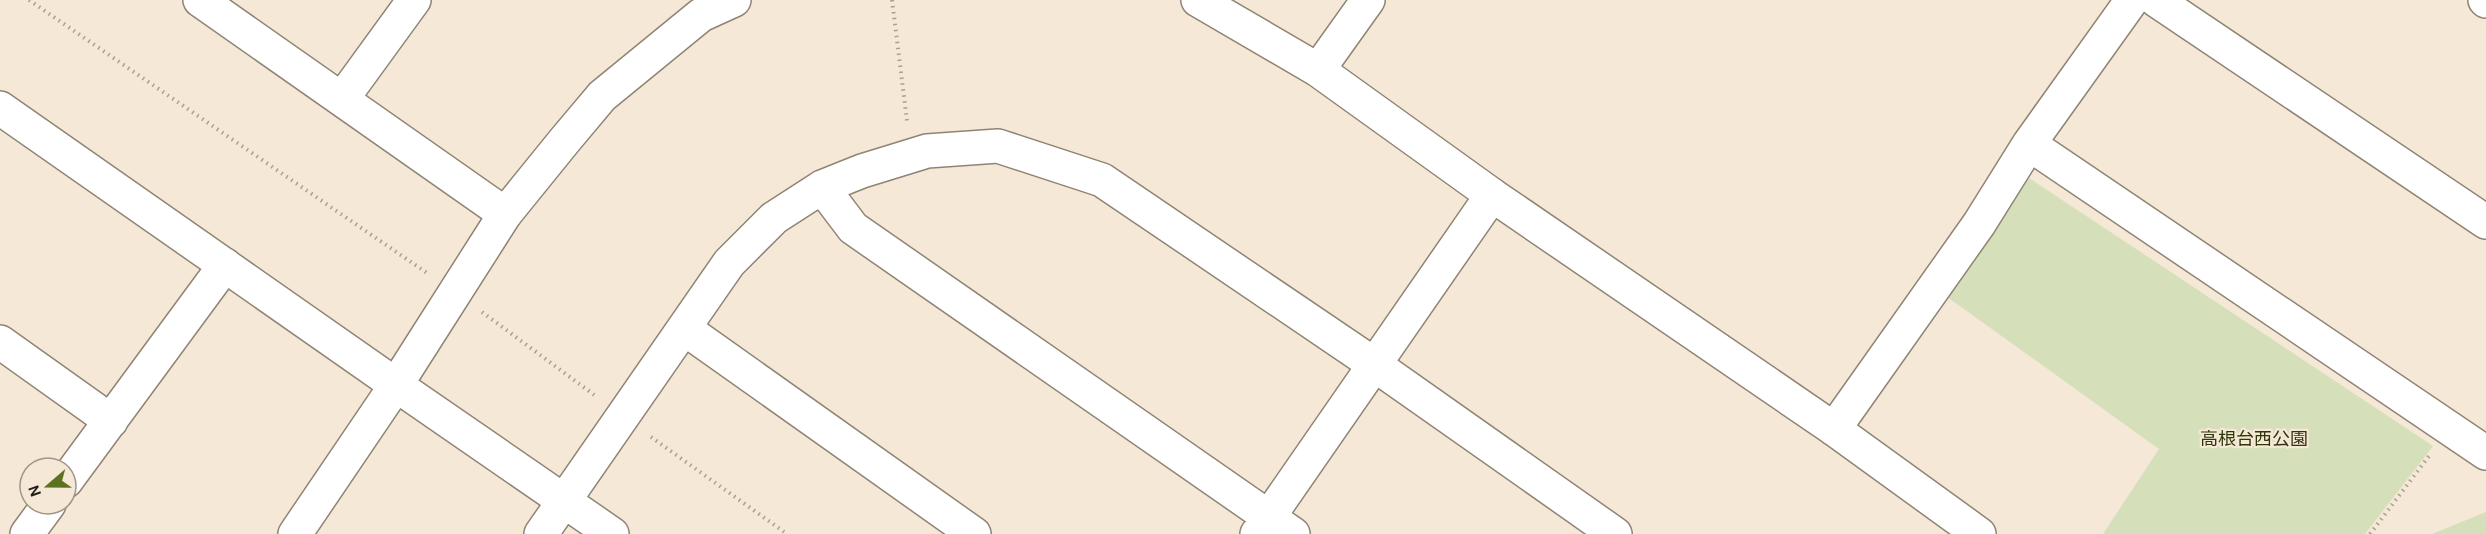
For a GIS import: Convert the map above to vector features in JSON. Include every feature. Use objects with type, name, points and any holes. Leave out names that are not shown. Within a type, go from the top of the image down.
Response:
[{"type":"street","points":[[200,0],[506,214]]},
{"type":"street","points":[[342,99],[414,0]]},
{"type":"street","points":[[295,534],[396,385],[506,214],[602,96],[701,15],[734,0]]},
{"type":"street","points":[[1198,0],[1318,70],[1492,195],[1834,429],[1979,534]]},
{"type":"street","points":[[1318,70],[1368,0]]},
{"type":"street","points":[[1834,429],[1979,224],[2029,144],[2132,0]]},
{"type":"street","points":[[2156,0],[2486,222]]},
{"type":"street","points":[[0,108],[612,534]]},
{"type":"street","points":[[2029,144],[2486,453]]},
{"type":"street","points":[[541,534],[729,263],[774,218],[822,187],[862,171],[927,151],[998,146],[1102,180],[1375,365],[1615,534]]},
{"type":"street","points":[[822,187],[853,228],[1273,528],[1375,365],[1492,195]]},
{"type":"street","points":[[78,465],[225,265]]},
{"type":"street","points":[[684,329],[974,534]]},
{"type":"street","points":[[0,342],[111,421]]},
{"type":"street","points":[[27,534],[40,516]]},
{"type":"path","points":[[29,0],[433,277]]},
{"type":"path","points":[[891,0],[912,156]]},
{"type":"path","points":[[2370,534],[2451,428]]},
{"type":"green space","name":"高根台西公園","points":[[2029,178],[2433,446],[2365,534],[2103,534],[2159,449],[1943,294]]},
{"type":"green space","points":[[2486,512],[2486,534],[2432,534]]}]
